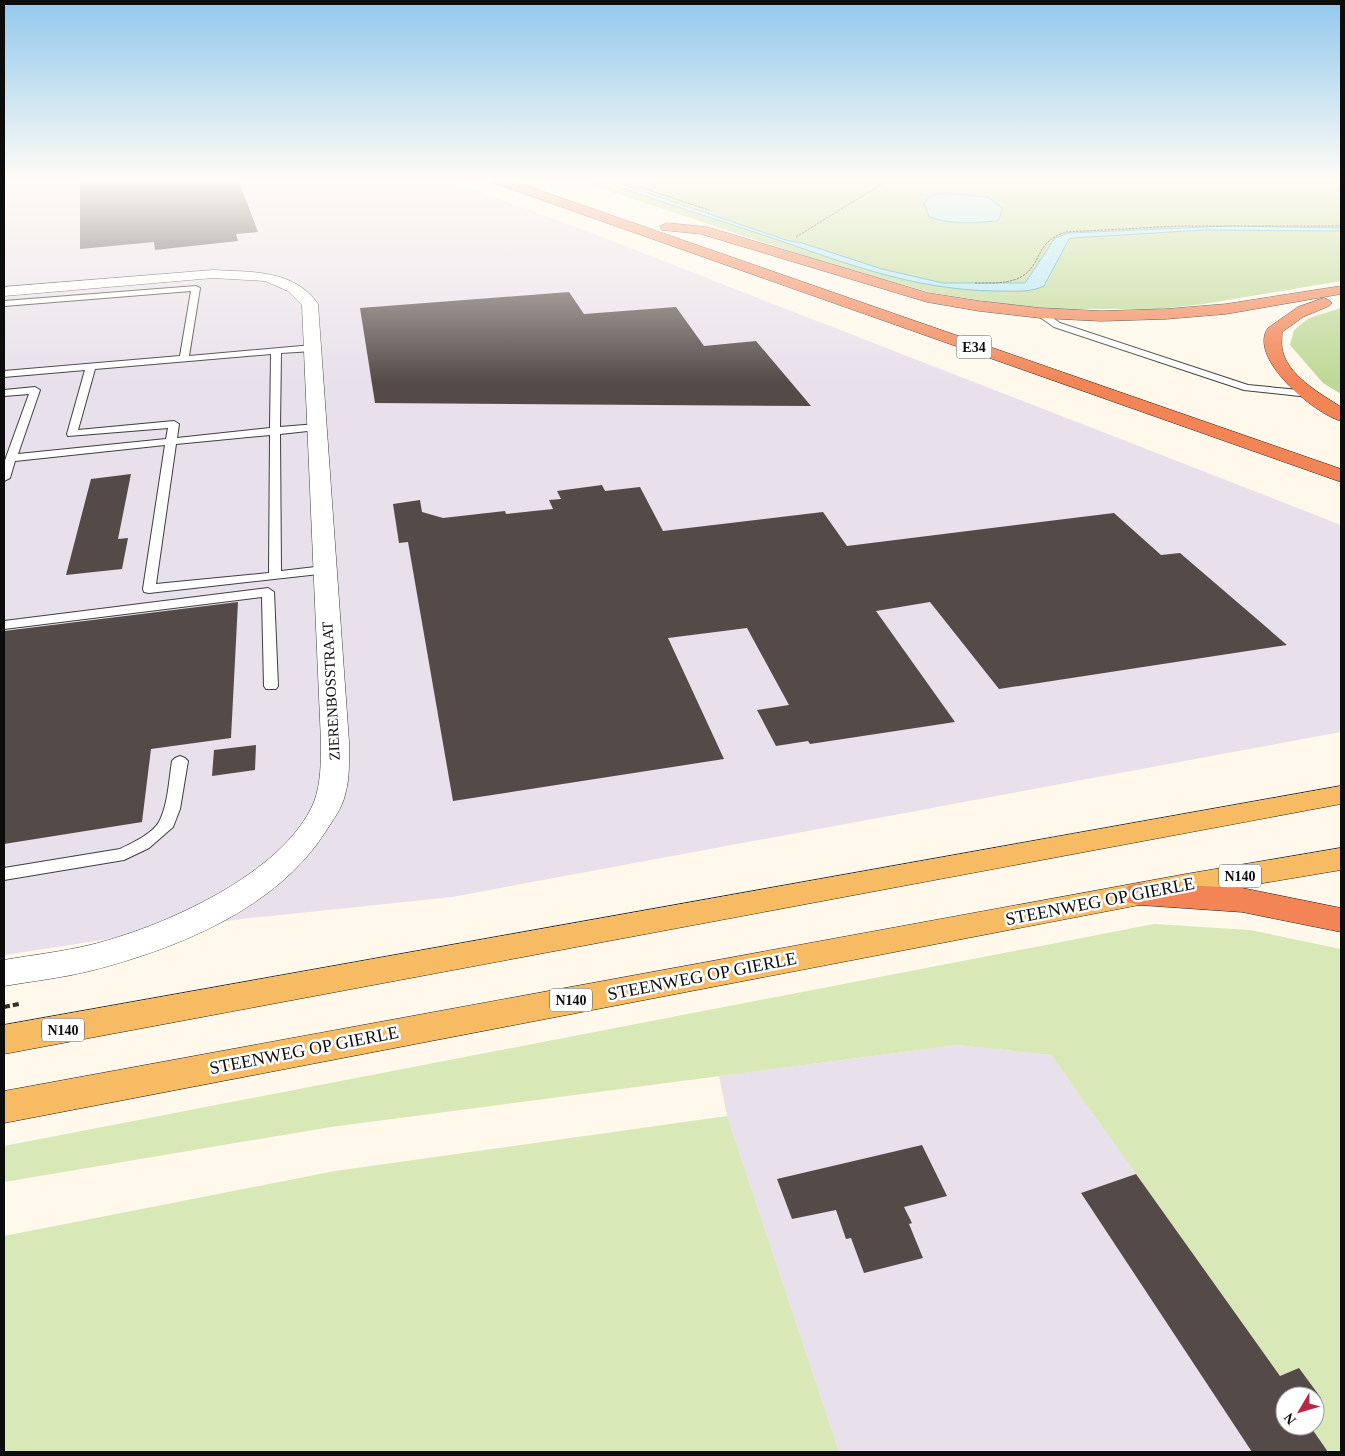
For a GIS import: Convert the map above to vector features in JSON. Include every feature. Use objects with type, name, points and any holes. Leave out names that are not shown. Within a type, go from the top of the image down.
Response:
[{"type":"highway","name":"E34","points":[[689,247],[1341,476]]},
{"type":"highway","points":[[727,247],[936,317]]},
{"type":"highway","points":[[758,247],[927,297],[978,306],[1040,313],[1101,316],[1166,314],[1226,309],[1341,290]]},
{"type":"highway","points":[[1341,299],[1313,306],[1290,317],[1274,331],[1274,351],[1288,375],[1309,394],[1341,416]]},
{"type":"highway","points":[[1139,894],[1242,900],[1341,920]]},
{"type":"main road","name":"N140","points":[[4,1040],[1341,795]]},
{"type":"main road","name":"STEENWEG OP GIERLE","points":[[4,1107],[1139,894],[1341,859]]},
{"type":"street","name":"ZIERENBOSSTRAAT","points":[[4,292],[213,274],[267,277],[293,288],[310,304],[335,742],[334,776],[326,809],[302,842],[277,869],[220,908],[168,932],[100,956],[4,973]]},
{"type":"lane","points":[[4,303],[196,288],[184,359]]},
{"type":"lane","points":[[1040,313],[1057,325],[1247,388],[1309,394]]},
{"type":"lane","points":[[4,374],[313,348]]},
{"type":"lane","points":[[275,576],[276,351]]},
{"type":"lane","points":[[91,367],[72,434],[174,424],[149,589],[324,570]]},
{"type":"lane","points":[[4,393],[35,390],[4,478]]},
{"type":"lane","points":[[11,458],[316,427]]},
{"type":"lane","points":[[4,625],[268,592],[272,686]]},
{"type":"lane","points":[[4,874],[124,854],[143,844],[165,826],[172,809],[180,761]]},
{"type":"path","points":[[971,283],[1000,282],[1020,278],[1027,272],[1043,247]]},
{"type":"shaded area","points":[[4,247],[627,247],[1341,525],[1341,732],[452,897],[241,919],[4,955]]},
{"type":"shaded area","points":[[957,1045],[1051,1055],[1280,1376],[1299,1368],[1312,1386],[1275,1386],[1275,1436],[1317,1436],[1328,1452],[839,1452],[727,1116],[719,1076]]},
{"type":"green space","points":[[778,247],[1341,247],[1341,281],[1204,304],[1158,309],[1058,309],[1017,306],[933,293],[838,267]]},
{"type":"green space","points":[[1341,308],[1341,394],[1323,383],[1290,345],[1294,330],[1309,318]]},
{"type":"green space","points":[[1154,924],[1250,930],[1341,949],[1341,1452],[1328,1452],[1317,1436],[1325,1436],[1325,1386],[1312,1386],[1299,1368],[1280,1376],[1051,1055],[957,1045],[331,1127],[4,1182],[4,1146]]},
{"type":"green space","points":[[727,1116],[839,1452],[4,1452],[4,1236],[335,1171]]},
{"type":"water","points":[[798,247],[814,247],[882,269],[943,283],[1025,283],[1049,247],[1065,247],[1044,286],[1033,290],[1021,291],[963,289],[932,285],[902,279]]},
{"type":"building","points":[[80,247],[102,247],[80,249]]},
{"type":"building","points":[[155,247],[183,247],[155,250]]},
{"type":"building","points":[[569,292],[584,314],[676,307],[704,346],[756,341],[811,406],[375,403],[360,308]]},
{"type":"building","points":[[131,474],[118,539],[128,538],[122,569],[66,575],[91,479]]},
{"type":"building","points":[[602,485],[605,491],[640,487],[663,531],[823,512],[847,546],[1114,513],[1161,555],[1180,553],[1287,645],[999,689],[930,602],[876,611],[955,722],[810,744],[808,741],[776,746],[757,710],[789,705],[747,628],[668,638],[724,759],[453,801],[408,542],[399,543],[393,504],[420,500],[422,512],[443,518],[505,511],[506,514],[553,509],[549,500],[561,499],[557,491]]},
{"type":"building","points":[[238,602],[231,738],[151,749],[142,822],[4,844],[4,631]]},
{"type":"building","points":[[256,745],[255,770],[212,776],[214,750]]},
{"type":"building","points":[[922,1145],[947,1196],[904,1207],[912,1223],[909,1224],[923,1258],[864,1273],[851,1238],[846,1239],[836,1210],[792,1219],[777,1179]]},
{"type":"building","points":[[1136,1174],[1280,1376],[1299,1368],[1312,1386],[1275,1386],[1275,1436],[1317,1436],[1328,1452],[1252,1452],[1081,1193]]}]
